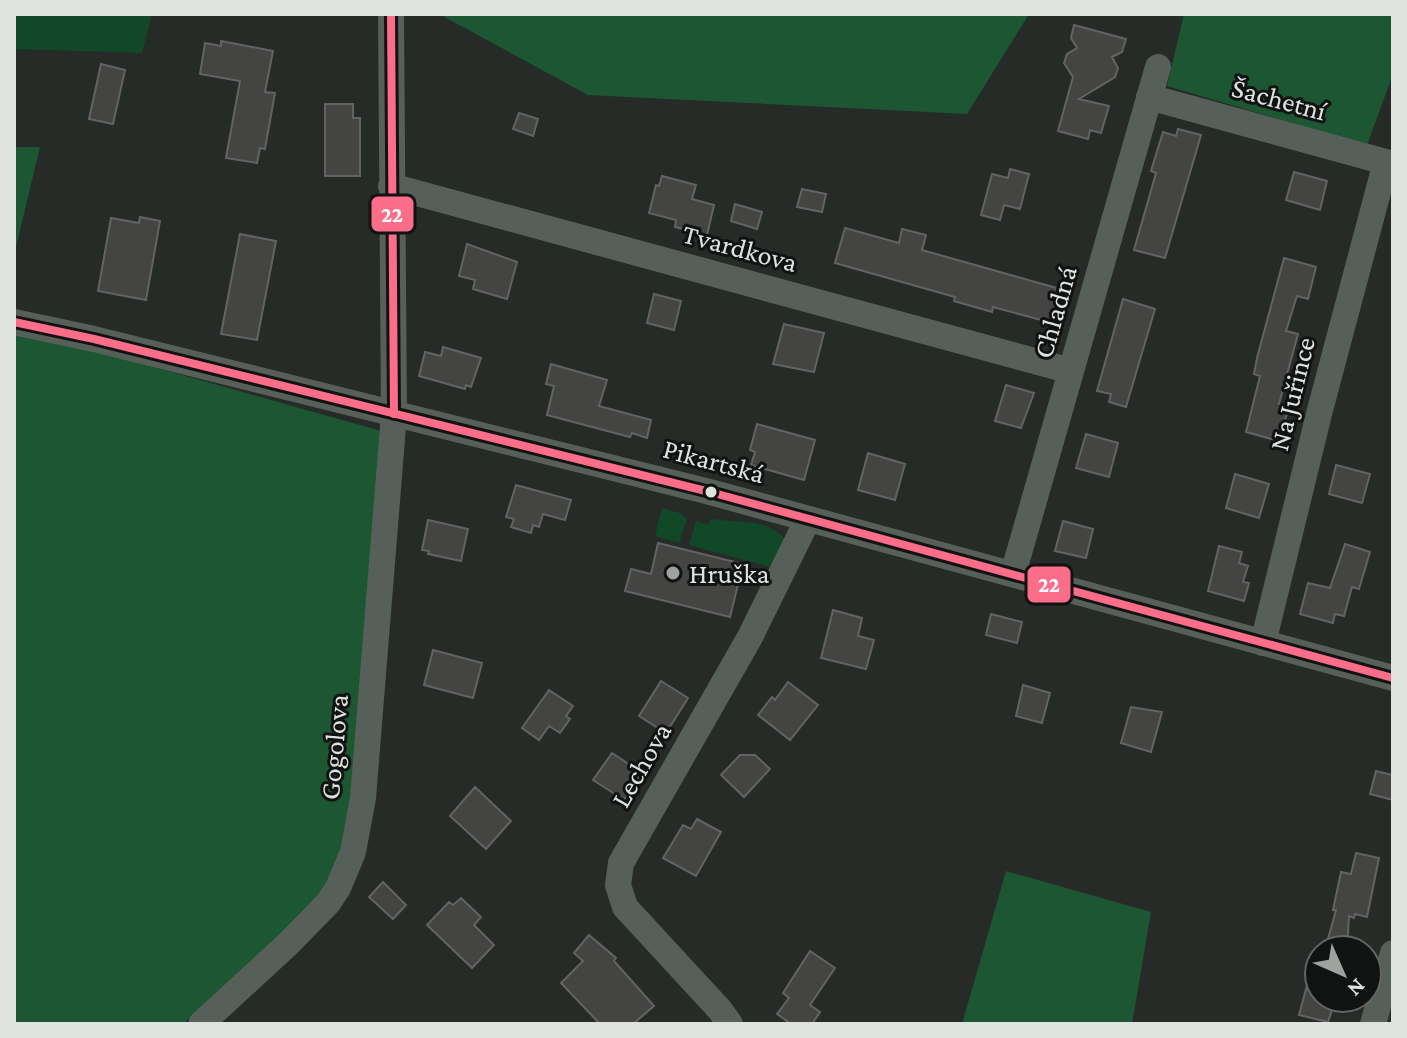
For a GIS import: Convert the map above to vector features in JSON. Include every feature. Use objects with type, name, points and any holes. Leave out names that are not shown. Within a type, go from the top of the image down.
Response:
[{"type":"street","name":"Gogolova","points":[[201,1024],[328,903],[353,852],[363,798],[394,414],[391,14]]},
{"type":"street","name":"Chladná","points":[[1013,574],[1158,67]]},
{"type":"street","name":"Šachetní","points":[[1149,97],[1389,163]]},
{"type":"street","name":"Na Juřince","points":[[1263,643],[1320,410],[1389,163]]},
{"type":"street","name":"Tvardkova","points":[[391,186],[1071,371]]},
{"type":"street","name":"Pikartská","points":[[14,322],[94,339],[808,519],[1393,678]]},
{"type":"street","name":"Lechova","points":[[730,1024],[633,917],[620,896],[618,874],[621,863],[750,637],[808,519]]},
{"type":"street","points":[[1373,1024],[1393,953]]},
{"type":"green space","points":[[14,14],[152,14],[142,53],[14,49]]},
{"type":"green space","points":[[439,14],[1029,14],[967,114],[588,95]]},
{"type":"green space","points":[[1184,14],[1393,14],[1393,74],[1367,145],[1167,86]]},
{"type":"green space","points":[[14,147],[40,147],[14,255]]},
{"type":"green space","points":[[14,331],[54,339],[385,432],[352,817],[340,864],[310,909],[183,1024],[14,1024]]},
{"type":"green space","points":[[662,508],[680,513],[687,519],[679,543],[655,536]]},
{"type":"green space","points":[[714,519],[761,524],[778,532],[785,539],[774,568],[689,545],[696,521],[708,525]]},
{"type":"green space","points":[[1006,871],[1151,912],[1132,1024],[962,1024]]},
{"type":"building","points":[[1074,25],[1126,39],[1122,52],[1112,57],[1118,68],[1115,77],[1079,99],[1109,106],[1101,133],[1090,130],[1088,139],[1058,131],[1073,77],[1064,63],[1067,54],[1077,48],[1071,38]]},
{"type":"building","points":[[221,41],[273,51],[265,92],[275,93],[265,149],[260,148],[257,163],[226,158],[240,81],[200,74],[205,43],[221,46]]},
{"type":"building","points":[[101,64],[125,70],[113,124],[89,119]]},
{"type":"building","points":[[325,104],[353,104],[353,118],[360,118],[360,176],[325,176]]},
{"type":"building","points":[[519,113],[538,119],[533,136],[513,129]]},
{"type":"building","points":[[1178,129],[1201,135],[1165,258],[1134,250],[1156,173],[1151,171],[1163,132],[1176,136]]},
{"type":"building","points":[[1010,169],[1029,174],[1020,209],[1004,205],[1000,220],[981,215],[992,174],[1008,178]]},
{"type":"building","points":[[1294,172],[1327,181],[1320,210],[1286,200]]},
{"type":"building","points":[[662,176],[696,185],[692,199],[714,205],[707,235],[675,227],[676,220],[649,213],[656,185],[659,186]]},
{"type":"building","points":[[802,189],[826,194],[822,212],[797,207]]},
{"type":"building","points":[[735,204],[762,212],[757,229],[731,221]]},
{"type":"building","points":[[140,217],[160,221],[146,300],[98,291],[111,218],[139,223]]},
{"type":"building","points":[[845,228],[899,243],[902,229],[926,235],[922,250],[1060,289],[1052,323],[993,307],[992,312],[954,301],[955,297],[835,263]]},
{"type":"building","points":[[240,234],[276,241],[257,340],[221,334]]},
{"type":"building","points":[[467,244],[517,262],[507,299],[473,289],[475,280],[459,276]]},
{"type":"building","points":[[1284,258],[1316,267],[1308,299],[1297,296],[1286,331],[1298,334],[1279,404],[1289,406],[1279,441],[1246,432],[1260,376],[1254,374],[1257,358]]},
{"type":"building","points":[[654,294],[681,301],[674,330],[647,323]]},
{"type":"building","points":[[1123,299],[1155,309],[1126,407],[1109,402],[1111,394],[1097,391]]},
{"type":"building","points":[[784,324],[824,333],[814,372],[773,364]]},
{"type":"building","points":[[443,347],[481,358],[471,387],[466,385],[465,389],[419,376],[425,352],[441,356]]},
{"type":"building","points":[[551,364],[607,380],[599,406],[651,420],[647,438],[632,433],[630,437],[547,415],[554,386],[546,384]]},
{"type":"building","points":[[1006,385],[1034,393],[1021,428],[995,421]]},
{"type":"building","points":[[757,424],[815,440],[804,480],[751,465],[755,452],[750,450]]},
{"type":"building","points":[[1086,434],[1118,443],[1109,477],[1076,468]]},
{"type":"building","points":[[868,453],[905,464],[895,500],[858,490]]},
{"type":"building","points":[[1336,465],[1370,474],[1362,503],[1329,494]]},
{"type":"building","points":[[1235,474],[1269,484],[1259,518],[1226,508]]},
{"type":"building","points":[[516,485],[571,500],[565,520],[543,514],[539,527],[533,525],[531,533],[511,527],[514,519],[506,517]]},
{"type":"building","points":[[428,520],[468,529],[461,561],[422,550]]},
{"type":"building","points":[[1063,521],[1093,529],[1086,558],[1055,551]]},
{"type":"building","points":[[658,543],[743,564],[730,617],[625,591],[631,569],[651,574]]},
{"type":"building","points":[[1345,544],[1370,552],[1359,589],[1352,587],[1344,616],[1335,614],[1333,623],[1300,614],[1308,583],[1330,588]]},
{"type":"building","points":[[1219,546],[1242,552],[1239,563],[1248,566],[1243,582],[1249,583],[1244,601],[1208,591]]},
{"type":"building","points":[[833,610],[862,618],[858,636],[874,640],[866,669],[821,658]]},
{"type":"building","points":[[991,614],[1022,622],[1017,643],[986,635]]},
{"type":"building","points":[[433,650],[482,663],[473,698],[424,685]]},
{"type":"building","points":[[661,681],[688,698],[666,733],[639,716]]},
{"type":"building","points":[[788,682],[818,705],[790,740],[758,715],[772,697],[775,700]]},
{"type":"building","points":[[1023,685],[1050,693],[1042,723],[1016,716]]},
{"type":"building","points":[[549,690],[573,706],[566,716],[570,719],[560,733],[549,726],[539,740],[522,728]]},
{"type":"building","points":[[1131,707],[1162,712],[1151,752],[1121,743]]},
{"type":"building","points":[[612,753],[642,773],[624,800],[593,780]]},
{"type":"building","points":[[740,755],[755,755],[770,769],[744,797],[721,775]]},
{"type":"building","points":[[1376,771],[1393,775],[1393,800],[1370,794]]},
{"type":"building","points":[[475,787],[511,821],[486,849],[450,816]]},
{"type":"building","points":[[697,819],[721,832],[696,876],[663,858],[683,825],[691,829]]},
{"type":"building","points":[[1356,853],[1379,858],[1367,917],[1349,916],[1348,934],[1329,934],[1341,872],[1351,874]]},
{"type":"building","points":[[383,882],[406,905],[393,919],[369,897]]},
{"type":"building","points":[[461,898],[481,917],[474,925],[494,945],[472,968],[427,925],[449,902],[453,905]]},
{"type":"building","points":[[589,935],[616,958],[614,961],[654,1006],[633,1024],[600,1024],[561,983],[583,961],[574,953]]},
{"type":"building","points":[[810,951],[835,968],[810,1005],[820,1012],[812,1024],[791,1024],[777,1014],[789,998],[783,993]]},
{"type":"building","points":[[1303,1000],[1303,1014],[1331,1014],[1328,1022],[1299,1015]]},
{"type":"transit line","name":"22","points":[[391,14],[394,414]]},
{"type":"transit line","name":"22","points":[[14,322],[94,339],[710,492],[1393,678]]},
{"type":"place","name":"Hruška","points":[[673,573]]}]
